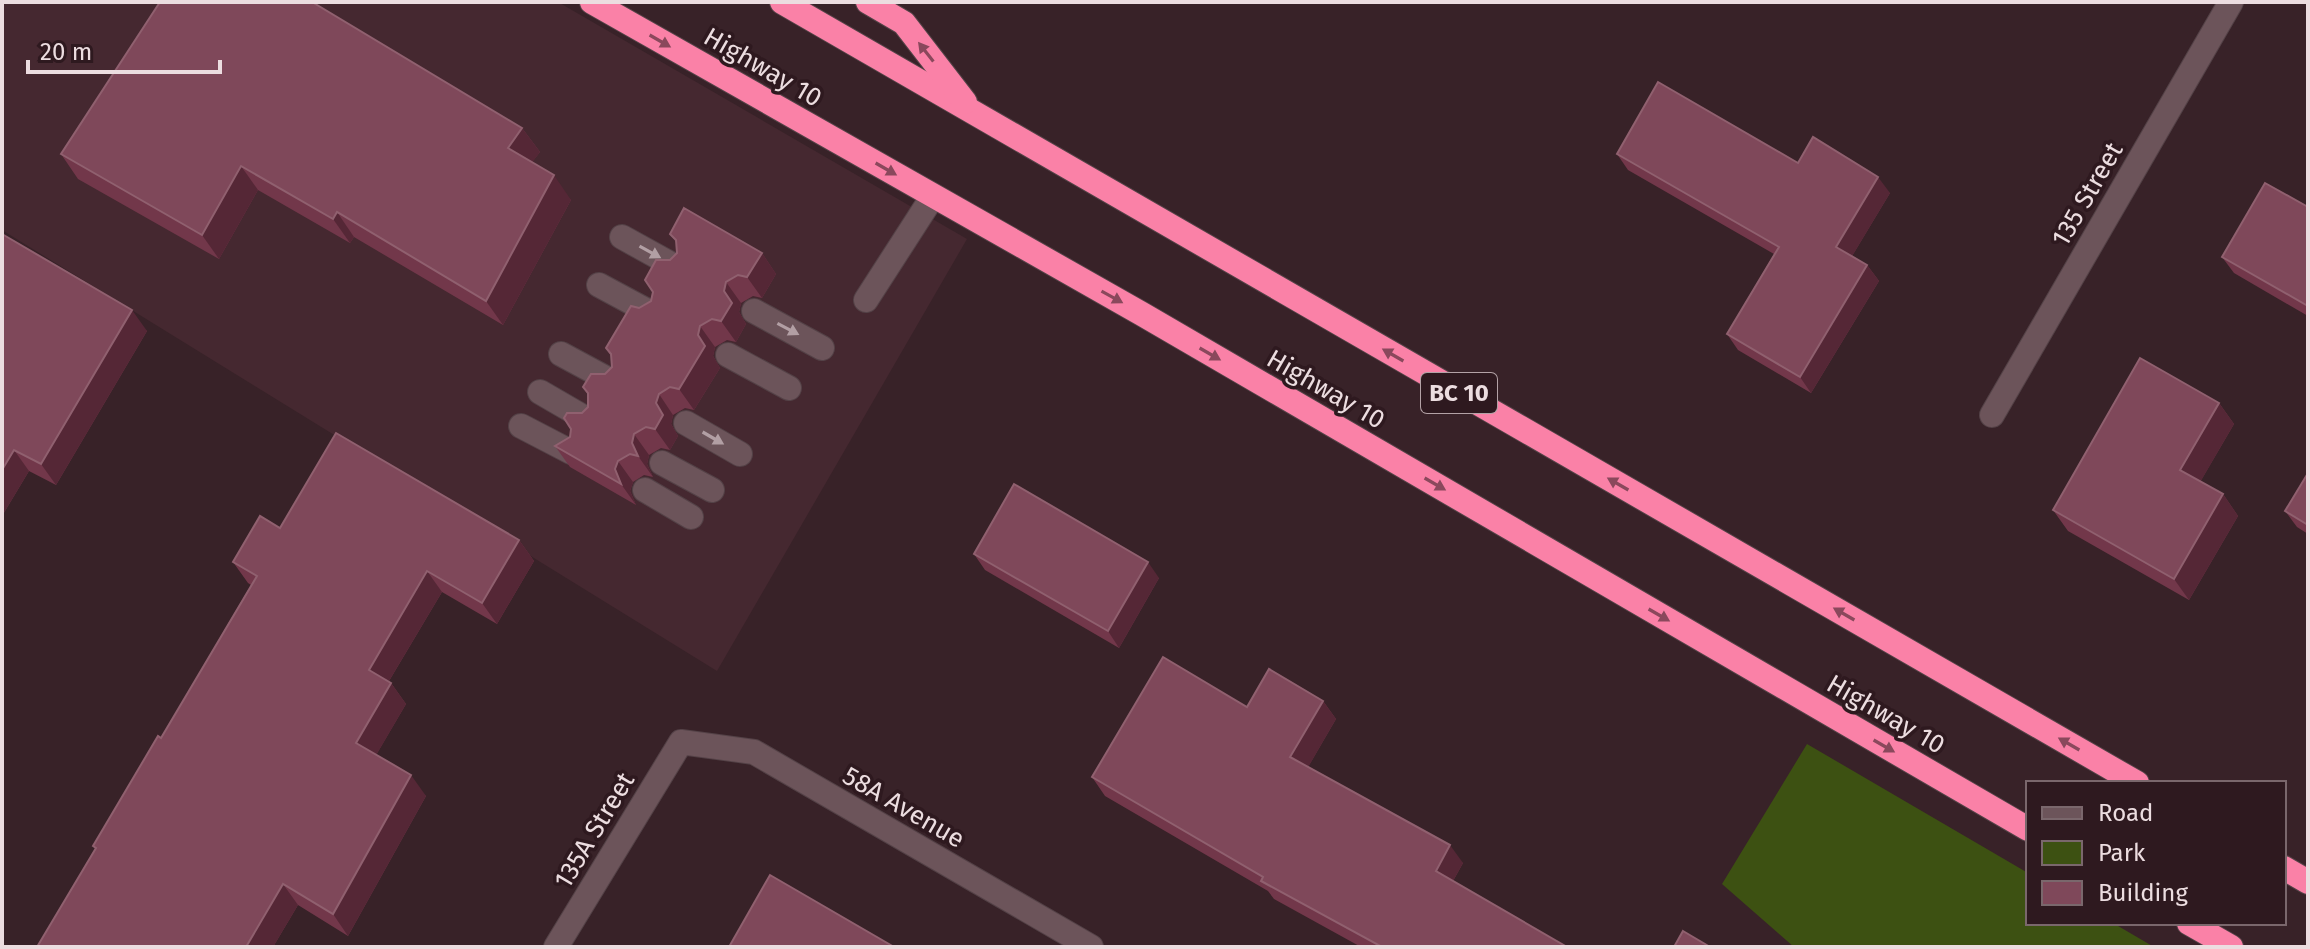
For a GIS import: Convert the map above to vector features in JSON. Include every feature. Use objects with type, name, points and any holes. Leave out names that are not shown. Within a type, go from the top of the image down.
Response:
[{"type":"highway","name":"Highway 10","points":[[592,2],[2026,828]]},
{"type":"highway","name":"BC 10","points":[[782,2],[2134,781]]},
{"type":"highway","points":[[868,2],[904,23],[974,113]]},
{"type":"highway","points":[[2286,869],[2308,882]]},
{"type":"highway","points":[[2192,925],[2231,947]]},
{"type":"street","name":"135 Street","points":[[1992,415],[2231,2]]},
{"type":"street","points":[[866,300],[933,196]]},
{"type":"street","points":[[622,237],[678,268]]},
{"type":"street","points":[[599,285],[653,314]]},
{"type":"street","points":[[754,311],[822,348]]},
{"type":"street","points":[[561,354],[613,382]]},
{"type":"street","points":[[728,355],[789,388]]},
{"type":"street","points":[[540,392],[590,421]]},
{"type":"street","points":[[686,423],[740,454]]},
{"type":"street","points":[[521,426],[571,452]]},
{"type":"street","points":[[662,463],[712,490]]},
{"type":"street","points":[[645,490],[691,517]]},
{"type":"street","name":"135A Street","points":[[556,947],[681,742]]},
{"type":"street","name":"58A Avenue","points":[[681,742],[754,752],[1091,947]]},
{"type":"shaded area","points":[[2,2],[558,2],[967,239],[717,671],[2,230]]},
{"type":"green space","points":[[1807,744],[2026,872],[2026,925],[2116,925],[2154,947],[1794,947],[1722,884]]},
{"type":"building","points":[[160,2],[312,2],[522,128],[508,148],[554,175],[486,301],[337,212],[333,219],[241,166],[202,235],[61,154]]},
{"type":"building","points":[[1658,82],[1798,163],[1813,137],[1878,177],[1836,247],[1867,265],[1800,377],[1727,334],[1779,247],[1617,154]]},
{"type":"building","points":[[2265,183],[2308,207],[2308,306],[2222,257]]},
{"type":"building","points":[[684,208],[762,253],[747,277],[738,275],[726,282],[724,291],[732,303],[721,321],[712,319],[700,326],[698,335],[705,346],[679,389],[670,387],[659,394],[656,403],[663,415],[655,429],[646,427],[634,434],[632,443],[638,456],[630,454],[618,461],[615,469],[621,484],[555,446],[570,437],[571,429],[564,418],[567,413],[582,413],[588,407],[588,393],[583,387],[591,374],[605,374],[612,367],[611,354],[606,348],[631,306],[639,308],[651,301],[653,292],[645,280],[656,260],[670,260],[677,253],[676,240],[670,234]]},
{"type":"building","points":[[2,234],[132,310],[41,464],[14,450],[2,470]]},
{"type":"building","points":[[2140,358],[2219,403],[2180,470],[2223,494],[2174,579],[2053,510]]},
{"type":"building","points":[[336,433],[519,540],[482,603],[427,571],[369,670],[391,683],[356,743],[411,775],[333,914],[283,884],[246,947],[37,947],[158,736],[161,738],[257,576],[233,562],[260,516],[280,528]]},
{"type":"building","points":[[2308,473],[2308,525],[2285,511]]},
{"type":"building","points":[[1014,484],[1148,562],[1108,631],[974,554]]},
{"type":"building","points":[[1163,657],[1247,707],[1269,669],[1323,701],[1290,757],[1450,845],[1436,871],[1567,947],[1382,947],[1261,881],[1263,877],[1092,777]]},
{"type":"building","points":[[770,875],[894,947],[729,947]]},
{"type":"building","points":[[1683,931],[1710,947],[1674,947]]}]
